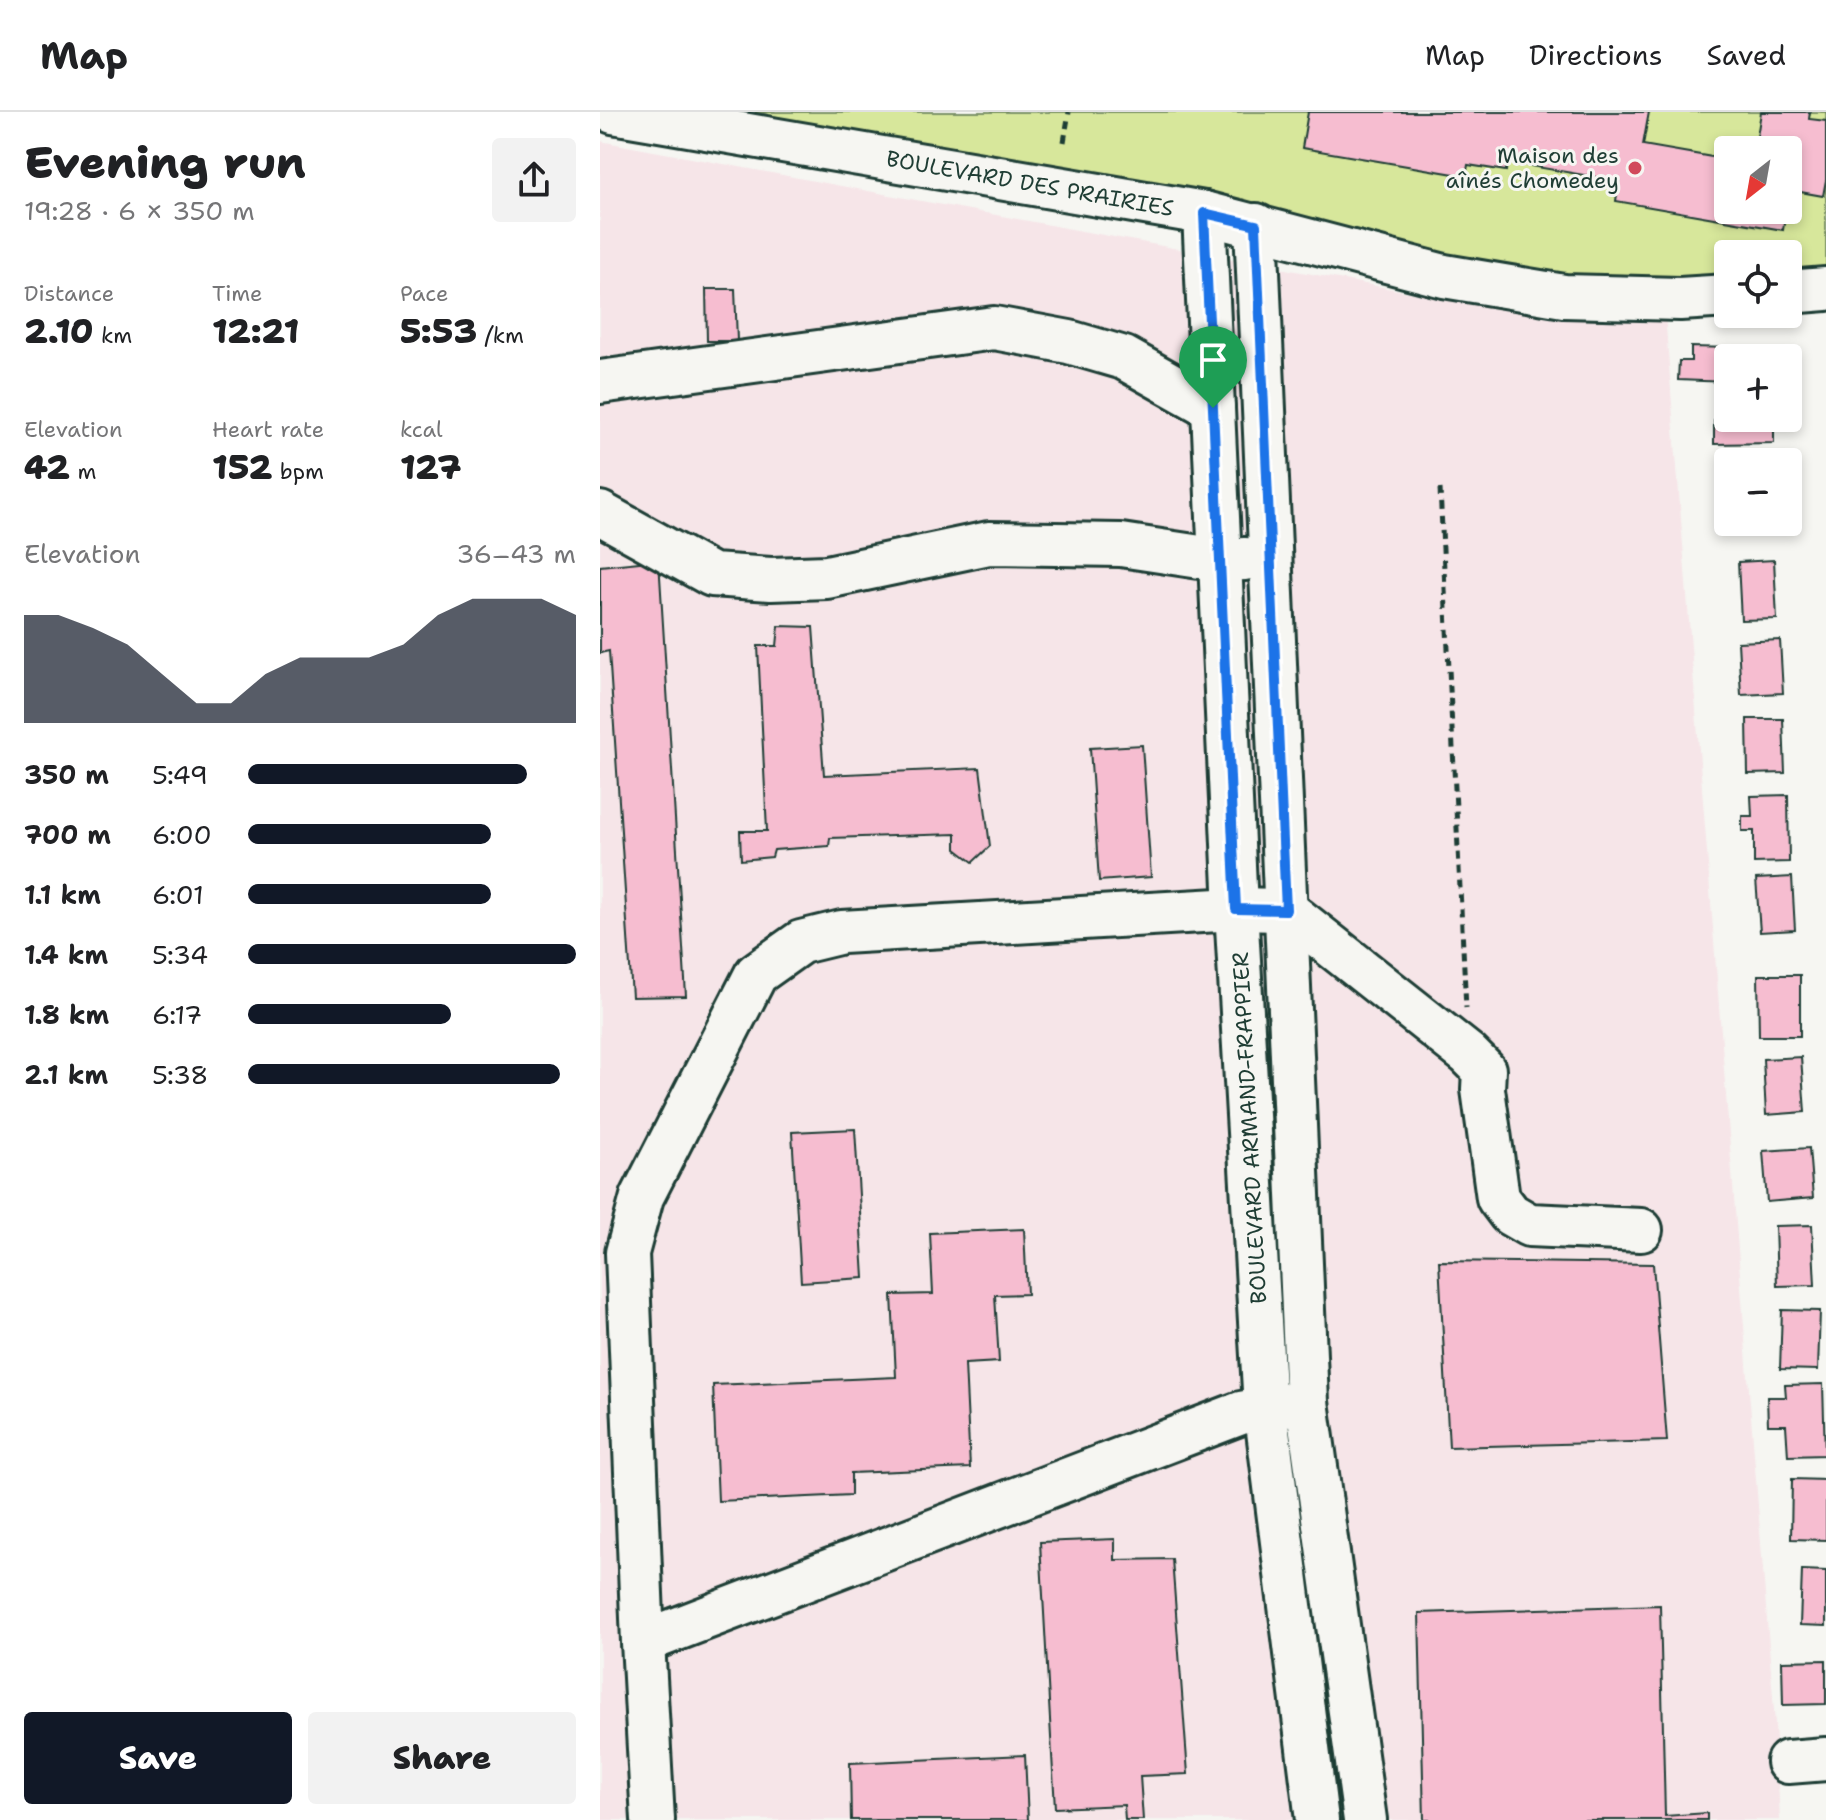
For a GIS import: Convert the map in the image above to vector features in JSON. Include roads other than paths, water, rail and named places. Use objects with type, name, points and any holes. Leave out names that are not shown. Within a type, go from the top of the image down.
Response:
[{"type":"street","name":"BOULEVARD DES PRAIRIES","points":[[613,112],[1204,213],[1444,276],[1564,296],[1714,297]]},
{"type":"street","name":"BOULEVARD ARMAND-FRAPPIER","points":[[1204,213],[1236,909],[1265,1407],[1317,1820]]},
{"type":"street","name":"BOULEVARD ARMAND-FRAPPIER","points":[[1256,225],[1307,1402],[1365,1820]]},
{"type":"street","points":[[1802,291],[1826,290]]},
{"type":"street","points":[[600,382],[994,328],[1069,342],[1124,358],[1213,408]]},
{"type":"street","points":[[600,513],[712,575],[771,579],[827,577],[989,543],[1121,545],[1220,560],[1271,558]]},
{"type":"street","points":[[653,1820],[627,1253],[642,1197],[756,974],[801,942],[842,932],[1236,909],[1286,910],[1484,1070],[1483,1089],[1498,1198],[1510,1214],[1529,1225],[1641,1230]]},
{"type":"street","points":[[643,1642],[1241,1413],[1307,1402]]},
{"type":"place","name":"Maison des aînés Chomedey","points":[[1635,168]]}]
